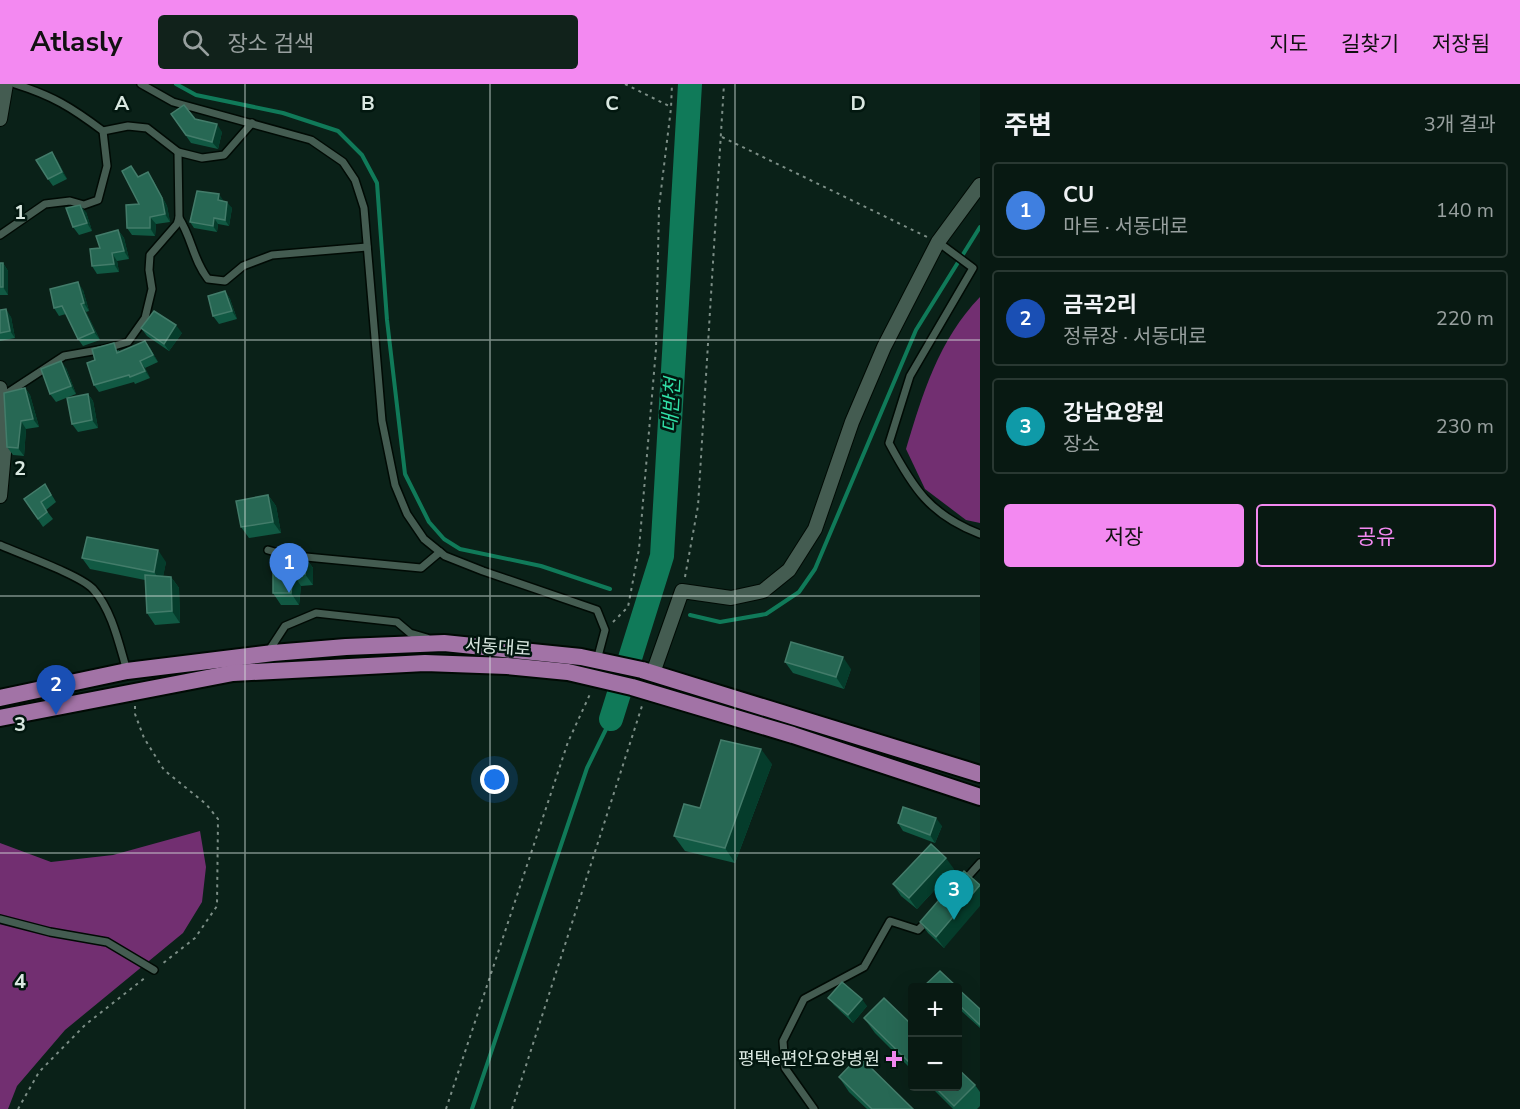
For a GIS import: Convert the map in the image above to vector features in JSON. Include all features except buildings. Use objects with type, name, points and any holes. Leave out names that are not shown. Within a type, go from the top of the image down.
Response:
[{"type":"main road","name":"서동대로","points":[[0,698],[127,671],[346,647],[444,643],[581,657],[647,671],[980,774]]},
{"type":"main road","name":"서동대로","points":[[0,718],[233,673],[425,663],[507,666],[568,672],[639,689],[793,735],[980,797]]},
{"type":"street","points":[[0,119],[6,84]]},
{"type":"street","points":[[647,671],[682,591],[731,598],[763,591],[789,570],[815,529],[856,411],[884,347],[938,242],[980,184]]},
{"type":"street","points":[[0,496],[1,393]]},
{"type":"lane","points":[[0,235],[45,204],[70,201],[84,205],[98,200],[107,166],[103,131],[74,108],[45,94],[15,84]]},
{"type":"lane","points":[[141,84],[173,102],[311,140],[343,162],[355,180],[364,208],[382,421],[395,485],[407,514],[424,539],[445,556],[483,572],[597,610],[604,630],[603,662]]},
{"type":"lane","points":[[103,131],[128,126],[147,128],[178,152],[202,158],[224,155],[252,123]]},
{"type":"lane","points":[[1,393],[64,356],[128,342],[146,318],[152,289],[149,270],[150,255],[177,224],[179,218],[178,152]]},
{"type":"lane","points":[[179,218],[187,231],[198,267],[208,279],[225,281],[243,266],[272,255],[367,247]]},
{"type":"lane","points":[[938,242],[973,267],[910,376],[889,443],[908,479],[934,509],[960,527],[980,534]]},
{"type":"lane","points":[[0,545],[65,573],[92,588],[114,624],[127,671]]},
{"type":"lane","points":[[268,550],[285,555],[421,568],[440,552]]},
{"type":"lane","points":[[267,654],[285,626],[316,613],[397,622],[410,633],[444,643]]},
{"type":"lane","points":[[957,888],[980,863]]},
{"type":"lane","points":[[814,1109],[785,1068],[784,1059],[783,1041],[804,999],[864,967],[890,921],[918,930],[934,914]]},
{"type":"lane","points":[[0,919],[50,932],[108,942],[154,970]]},
{"type":"path","points":[[625,84],[671,108]]},
{"type":"path","points":[[604,630],[628,606],[639,549],[656,349],[659,207],[672,84]]},
{"type":"path","points":[[682,591],[698,506],[724,84]]},
{"type":"path","points":[[722,137],[938,242]]},
{"type":"path","points":[[446,1109],[568,742],[601,679]]},
{"type":"path","points":[[512,1109],[639,689]]},
{"type":"path","points":[[18,1109],[39,1072],[85,1025],[195,938],[217,906],[218,819],[206,804],[164,770],[144,738],[135,714],[136,691]]},
{"type":"shaded area","points":[[980,297],[980,523],[966,520],[925,489],[906,449],[926,388],[943,349],[953,331]]},
{"type":"shaded area","points":[[200,831],[206,867],[202,902],[183,933],[65,1030],[17,1086],[8,1109],[0,1109],[0,843],[51,862],[113,855]]},
{"type":"waterway","points":[[176,84],[196,95],[283,113],[338,131],[362,155],[377,183],[387,320],[405,474],[429,522],[444,539],[460,549],[541,566],[610,589]]},
{"type":"waterway","name":"대반천","points":[[611,719],[662,556],[690,84]]},
{"type":"waterway","points":[[690,615],[720,622],[766,614],[799,592],[815,569],[916,330],[980,227]]},
{"type":"waterway","points":[[472,1109],[587,768],[611,719]]},
{"type":"place","name":"CU","points":[[289,593]]},
{"type":"place","name":"금곡2리","points":[[56,715]]},
{"type":"place","name":"강남요양원","points":[[954,920]]},
{"type":"place","name":"평택e편안요양병원","points":[[894,1059]]}]
